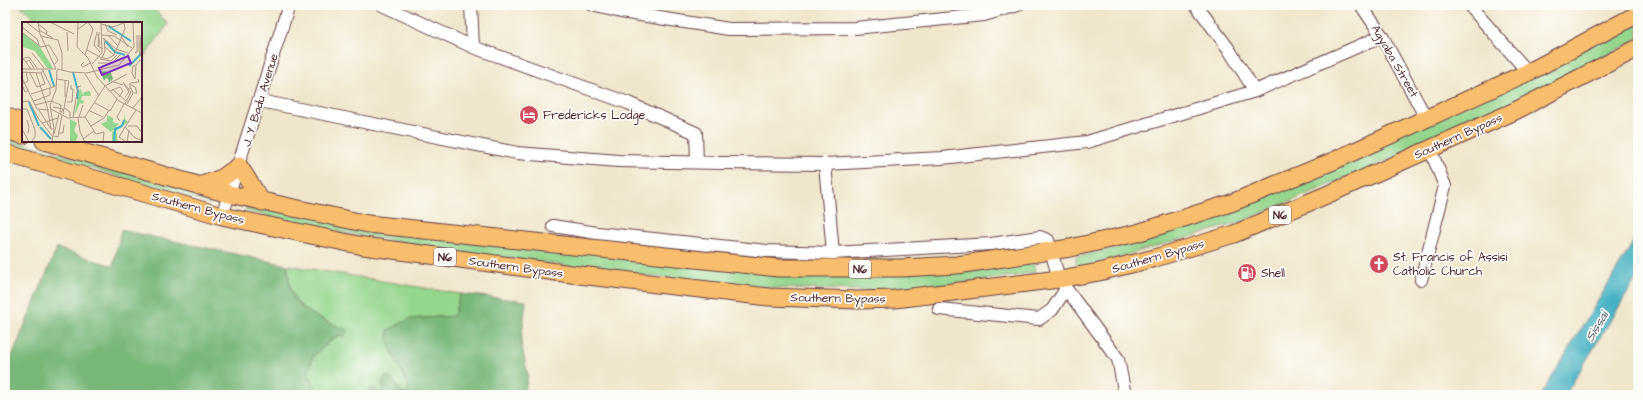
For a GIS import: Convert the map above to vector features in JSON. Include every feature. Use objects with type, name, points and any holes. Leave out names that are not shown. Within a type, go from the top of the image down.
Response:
[{"type":"highway","name":"Southern Bypass","points":[[49,142],[229,194],[368,224],[778,268],[908,268],[957,265],[1051,252],[1137,233],[1231,203],[1331,162],[1528,72],[1638,14]]},
{"type":"highway","name":"Southern Bypass","points":[[5,153],[222,216],[363,246],[570,274],[769,297],[858,300],[895,299],[1063,284],[1099,272],[1155,258],[1234,234],[1331,193],[1515,111],[1638,48]]},
{"type":"highway","points":[[5,116],[22,123]]},
{"type":"highway","points":[[5,130],[22,135]]},
{"type":"highway","points":[[199,186],[222,178],[239,166],[251,188],[262,202]]},
{"type":"street","name":"J. Y. Badu Avenue","points":[[222,216],[260,101],[289,5]]},
{"type":"street","points":[[382,5],[473,47],[628,103],[696,133],[698,162]]},
{"type":"street","points":[[470,5],[473,47]]},
{"type":"street","points":[[592,5],[621,12],[729,29],[855,28],[984,14],[1018,5]]},
{"type":"street","points":[[1196,5],[1228,48],[1255,91]]},
{"type":"street","name":"Agyaba Street","points":[[1361,5],[1382,36],[1426,118]]},
{"type":"street","points":[[1469,5],[1528,72]]},
{"type":"street","points":[[260,101],[517,153],[619,160],[825,164],[942,158],[1087,142],[1255,91],[1382,36]]},
{"type":"street","points":[[1421,280],[1444,186],[1430,149]]},
{"type":"street","points":[[825,164],[833,253]]},
{"type":"street","points":[[553,226],[597,233],[767,251],[833,253],[991,244],[1040,237],[1048,240],[1063,284],[1118,360],[1126,395]]},
{"type":"street","points":[[939,309],[1039,319],[1052,310],[1063,284]]},
{"type":"green space","points":[[19,5],[150,5],[168,24],[142,60],[142,22],[40,22]]},
{"type":"green space","points":[[1638,16],[1638,38],[1634,41],[1521,99],[1397,156],[1241,222],[1077,269],[1076,257],[1153,239],[1188,224]]},
{"type":"green space","points":[[5,138],[212,197],[210,204],[5,142]]},
{"type":"green space","points":[[247,204],[684,261],[1033,259],[1035,272],[898,291],[777,288],[650,276],[459,252],[322,229],[246,211]]},
{"type":"green space","points":[[121,230],[287,265],[291,288],[296,301],[312,314],[347,330],[345,336],[336,336],[313,356],[308,373],[319,395],[5,395],[5,373],[57,248],[113,266]]},
{"type":"green space","points":[[287,265],[460,294],[454,316],[409,319],[404,374],[409,387],[407,393],[403,394],[396,384],[385,376],[382,384],[384,390],[381,392],[372,388],[364,395],[319,395],[308,373],[313,356],[337,336],[347,330],[312,314],[296,301],[291,288]]},
{"type":"green space","points":[[460,294],[526,301],[521,343],[528,375],[524,395],[364,395],[372,388],[381,392],[384,390],[382,384],[385,376],[391,378],[403,394],[407,393],[409,387],[388,343],[388,330],[409,319],[454,316]]},
{"type":"water","name":"Sissai","points":[[1638,234],[1638,276],[1565,395],[1541,395]]},
{"type":"place","name":"Fredericks Lodge","points":[[529,115]]},
{"type":"place","name":"St. Francis of Assisi Catholic Church","points":[[1379,264]]},
{"type":"place","name":"Shell","points":[[1247,273]]}]
